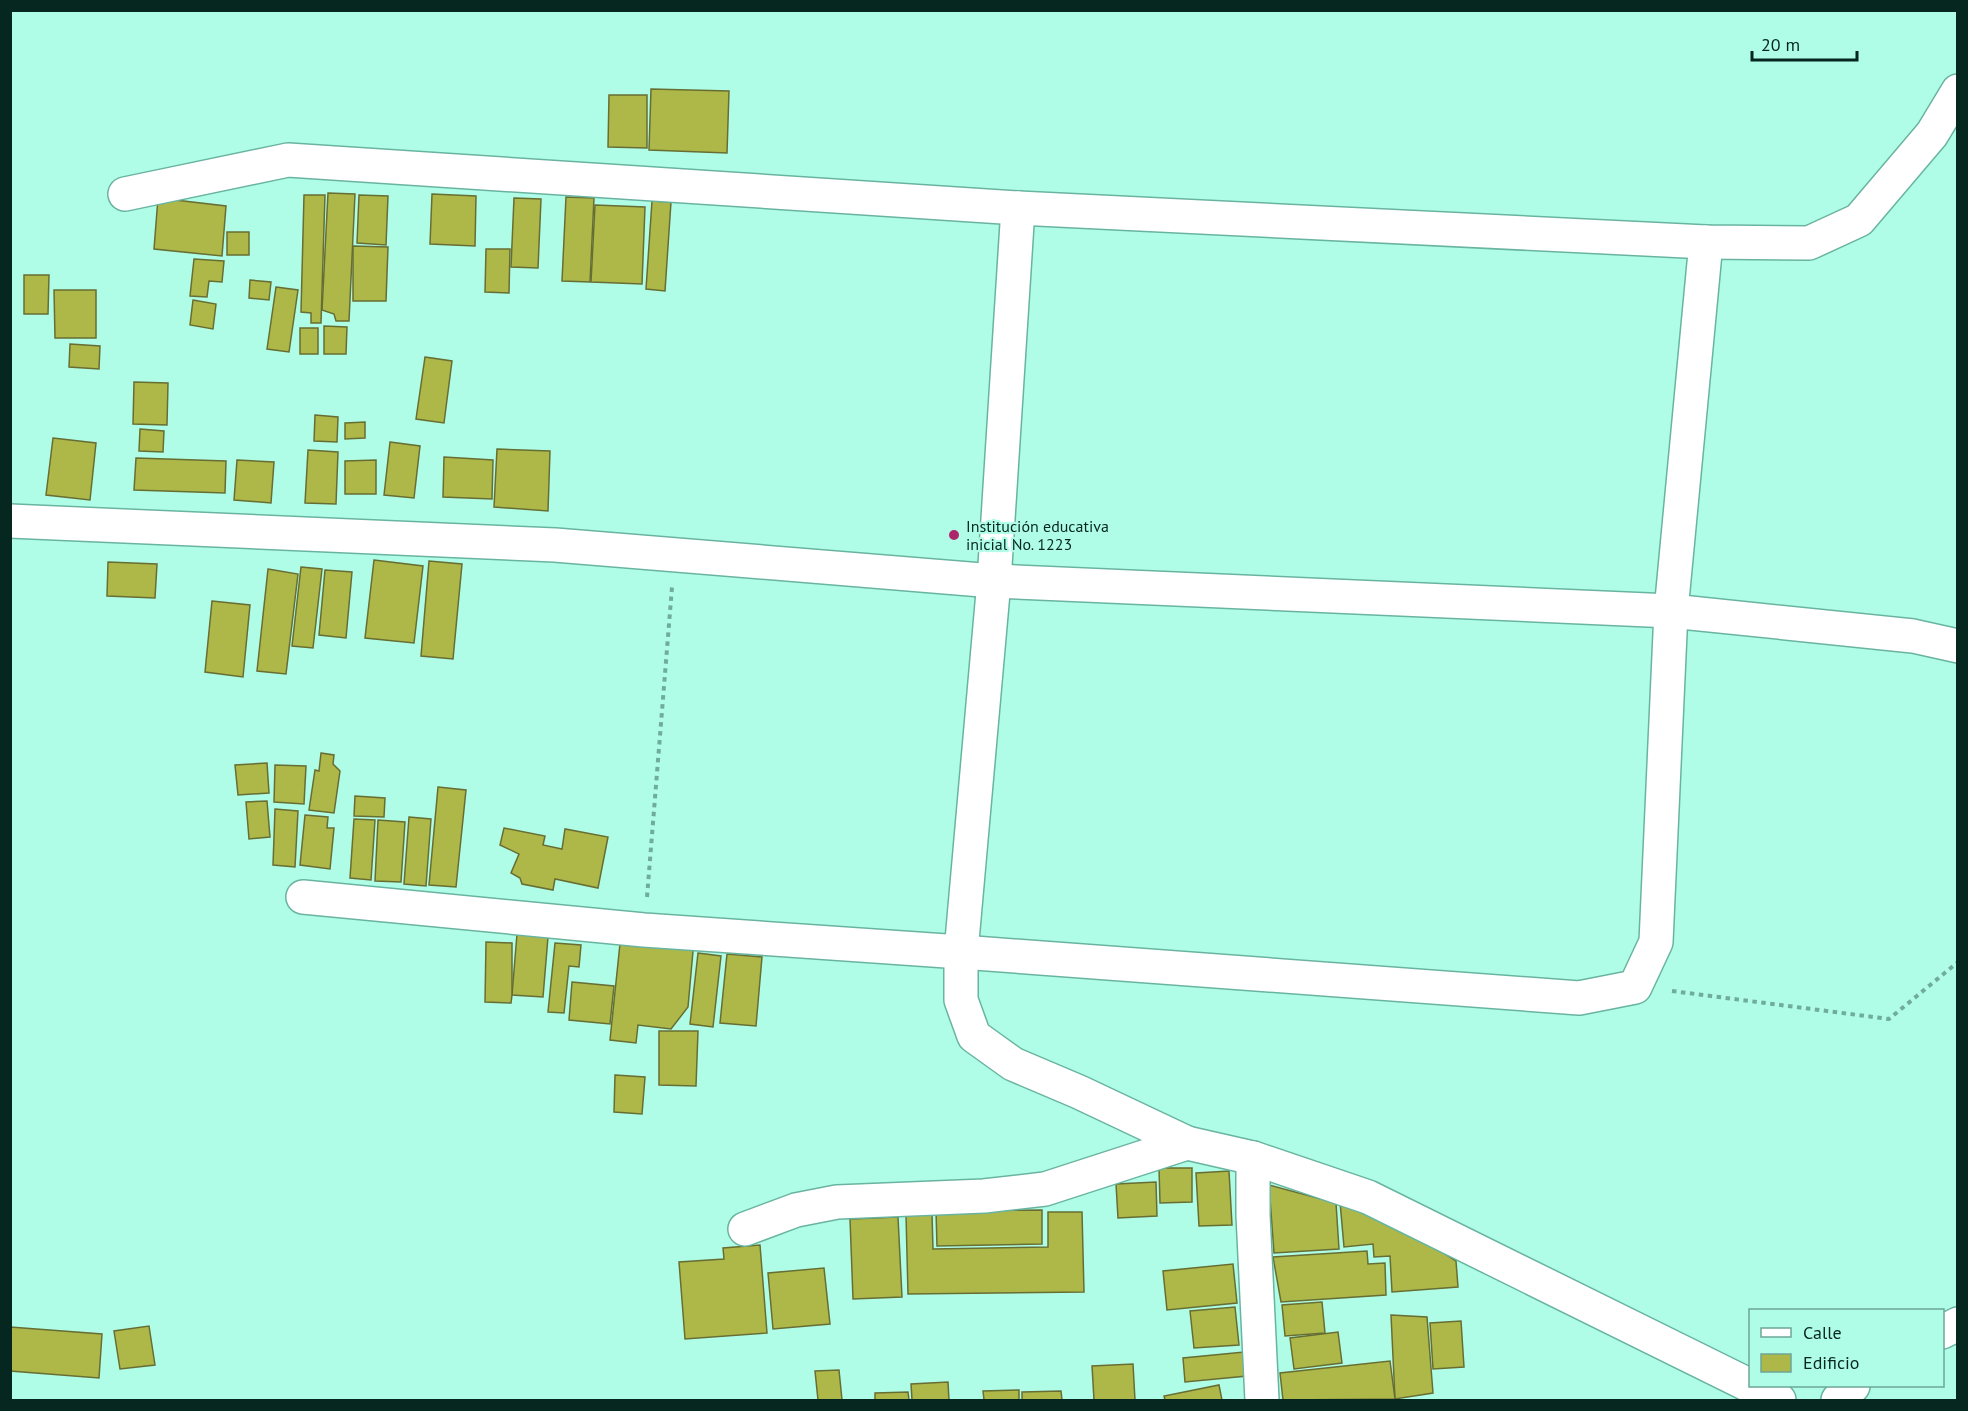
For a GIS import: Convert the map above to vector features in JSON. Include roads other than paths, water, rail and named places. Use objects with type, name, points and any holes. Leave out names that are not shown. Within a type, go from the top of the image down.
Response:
[{"type":"street","points":[[125,194],[288,160],[1018,208],[1706,242],[1809,243],[1859,220],[1932,134],[1958,92]]},
{"type":"street","points":[[1018,208],[994,581],[961,952],[961,1000],[974,1036],[1013,1064],[1187,1143],[1253,1158],[1368,1197],[1749,1386]]},
{"type":"street","points":[[303,897],[644,930],[1579,998],[1635,987],[1656,942],[1671,611],[1706,242]]},
{"type":"street","points":[[10,521],[555,544],[994,581],[1671,611],[1913,636],[1958,646]]},
{"type":"street","points":[[745,1229],[796,1210],[837,1202],[984,1196],[1045,1189],[1187,1143]]},
{"type":"street","points":[[1253,1158],[1253,1215],[1262,1401]]},
{"type":"street","points":[[1944,1331],[1958,1324]]},
{"type":"street","points":[[1751,1387],[1779,1401]]},
{"type":"street","points":[[1838,1401],[1852,1387]]},
{"type":"place","name":"Institución educativa inicial No. 1223","points":[[954,535]]}]
